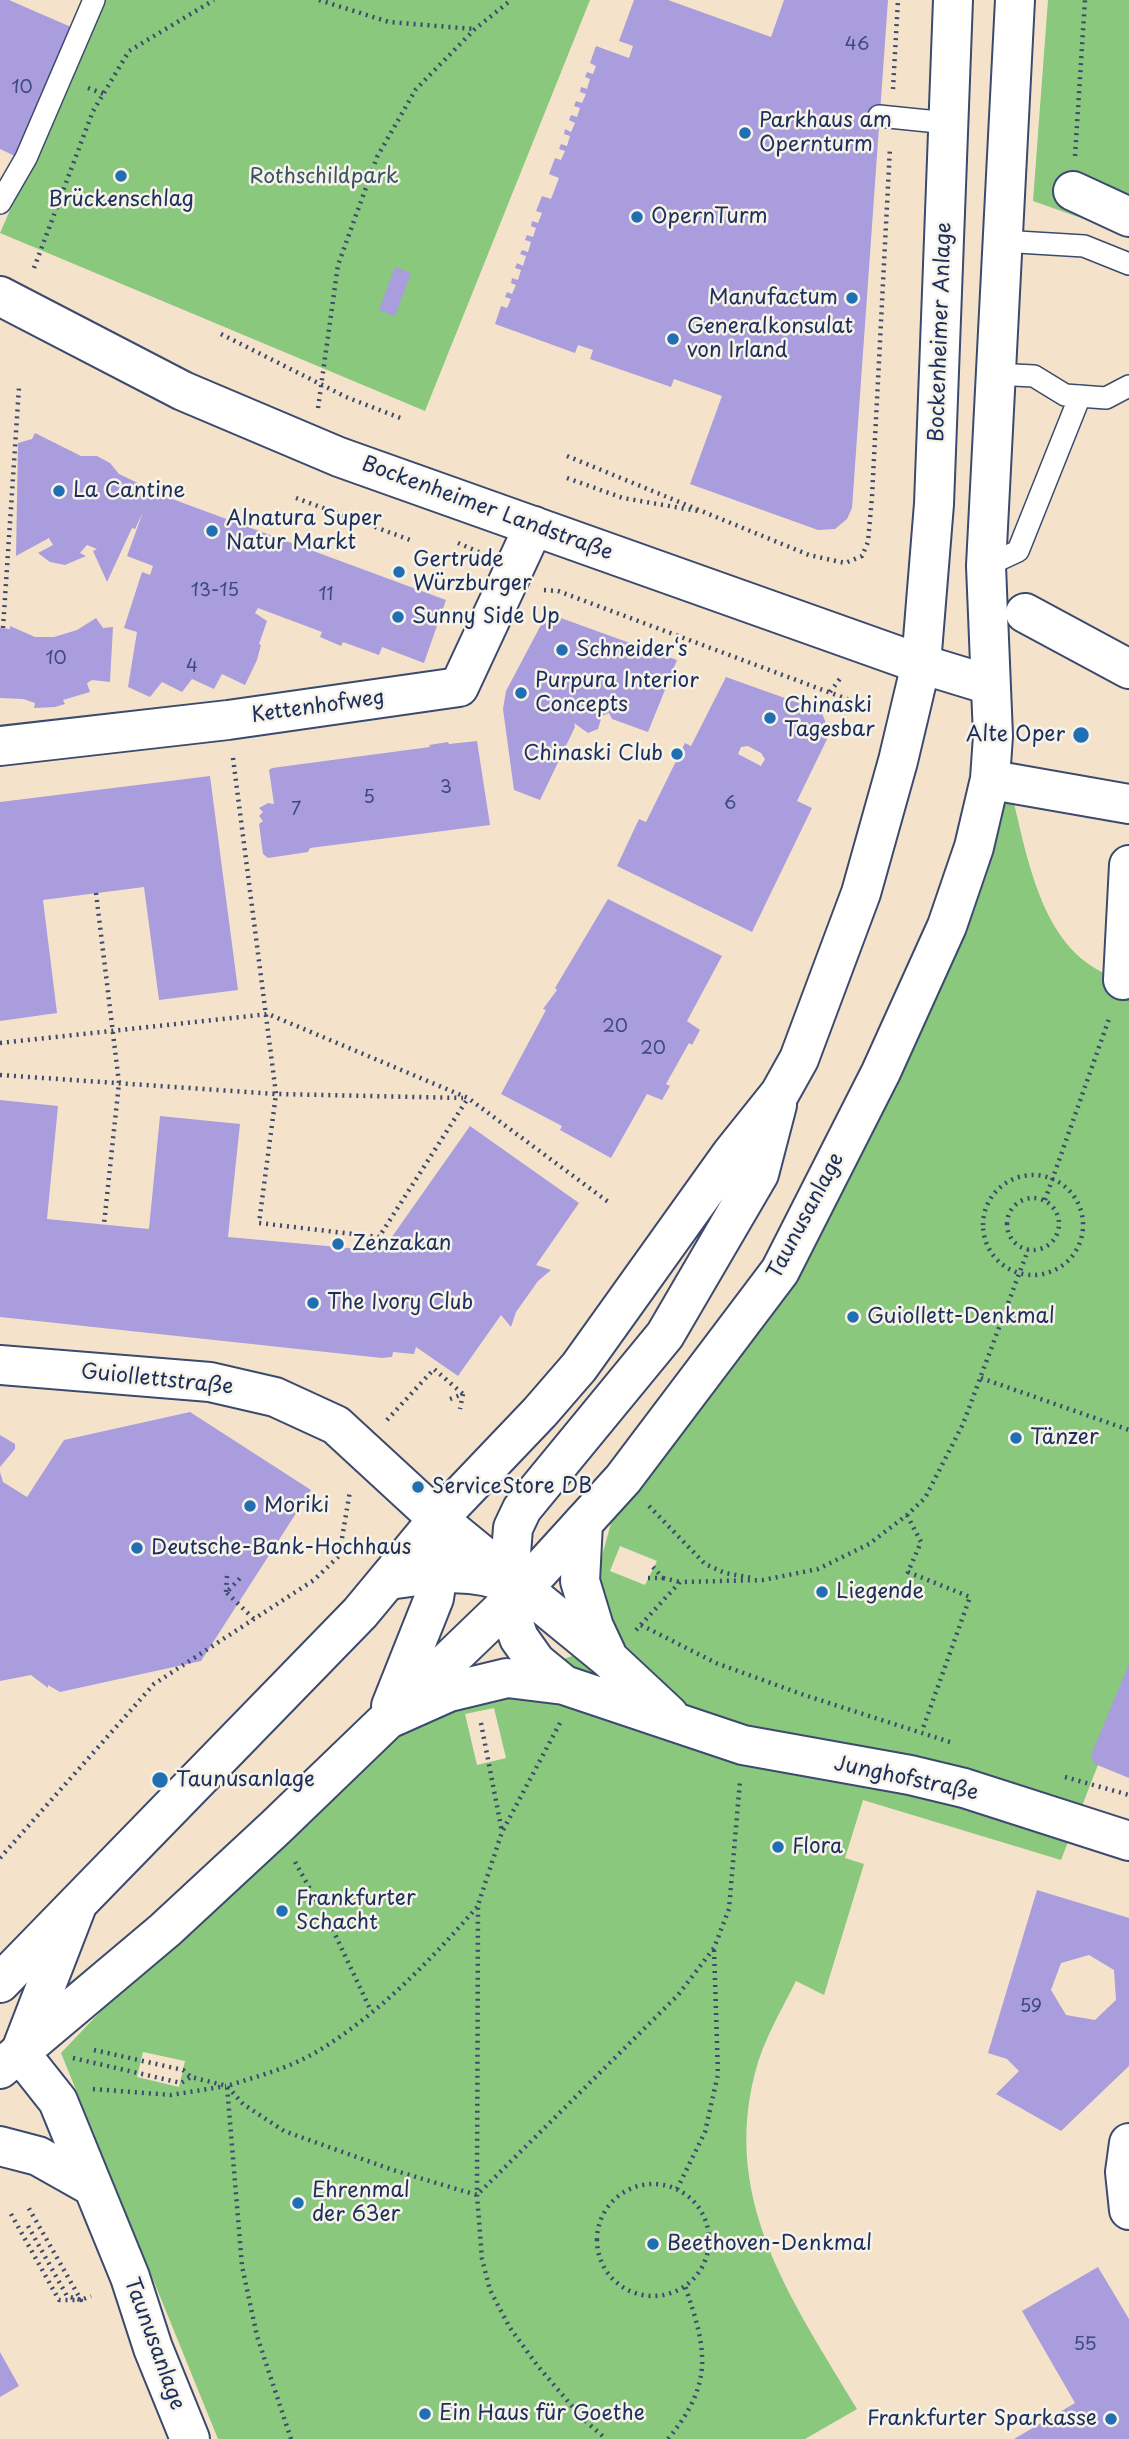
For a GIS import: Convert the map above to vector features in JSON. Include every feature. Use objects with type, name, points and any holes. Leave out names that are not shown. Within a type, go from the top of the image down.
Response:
[{"type":"main road","name":"Bockenheimer Anlage","points":[[920,664],[930,579],[935,491],[953,0]]},
{"type":"main road","points":[[985,580],[993,374],[1015,0]]},
{"type":"main road","points":[[1073,191],[1129,218]]},
{"type":"main road","name":"Bockenheimer Landstraße","points":[[0,296],[183,391],[339,457],[920,664],[990,685]]},
{"type":"main road","name":"Kettenhofweg","points":[[0,746],[228,720],[459,687],[534,526]]},
{"type":"main road","name":"Taunusanlage","points":[[190,2439],[58,2101],[7,2057],[165,1930],[385,1721],[511,1589],[583,1523],[647,1452],[780,1271],[881,1072],[947,926],[974,847],[990,779],[993,736],[985,580]]},
{"type":"main road","points":[[1025,613],[1129,668]]},
{"type":"main road","points":[[0,1983],[76,1908],[389,1580],[438,1519],[579,1367],[732,1153],[780,1093],[799,1059],[860,893],[898,761],[920,664]]},
{"type":"main road","points":[[1009,783],[1129,804]]},
{"type":"main road","points":[[1126,975],[1129,865]]},
{"type":"main road","points":[[389,1580],[438,1573],[468,1574],[511,1589],[513,1528],[522,1509],[665,1335],[760,1174],[780,1093]]},
{"type":"main road","name":"Guiollettstraße","points":[[0,1365],[210,1382],[262,1394],[336,1425],[511,1589]]},
{"type":"main road","name":"Taunusanlage","points":[[385,1721],[434,1598],[438,1573],[438,1519]]},
{"type":"main road","points":[[583,1523],[580,1581],[594,1627],[620,1648]]},
{"type":"main road","name":"Junghofstraße","points":[[511,1589],[620,1648],[681,1726]]},
{"type":"main road","name":"Junghofstraße","points":[[511,1589],[519,1638],[565,1698],[681,1726],[743,1745],[950,1785],[1129,1841]]},
{"type":"main road","points":[[385,1721],[449,1692],[507,1678],[565,1698]]},
{"type":"main road","points":[[7,2057],[76,1908]]},
{"type":"main road","points":[[1129,2143],[1125,2189],[1129,2210]]},
{"type":"main road","points":[[0,2146],[38,2155],[93,2188]]},
{"type":"lane","points":[[0,203],[26,158],[94,0]]},
{"type":"lane","points":[[886,117],[948,123]]},
{"type":"lane","points":[[1001,242],[1084,247],[1129,264]]},
{"type":"lane","points":[[993,374],[1034,376],[1065,395],[1106,398],[1129,386]]},
{"type":"lane","points":[[985,580],[1018,551],[1080,396]]},
{"type":"path","points":[[34,268],[93,111],[129,51],[214,0]]},
{"type":"path","points":[[319,0],[390,22],[475,29]]},
{"type":"path","points":[[317,413],[338,265],[377,157],[416,89],[475,29],[512,0]]},
{"type":"path","points":[[567,456],[809,555],[845,563],[862,556],[868,542],[872,497],[886,117],[898,0]]},
{"type":"path","points":[[1073,191],[1085,0]]},
{"type":"path","points":[[886,24],[896,26]]},
{"type":"path","points":[[221,334],[321,385],[403,419]]},
{"type":"path","points":[[3,628],[19,387]]},
{"type":"path","points":[[567,478],[623,498],[704,513]]},
{"type":"path","points":[[296,498],[413,541]]},
{"type":"path","points":[[505,586],[558,592],[830,692]]},
{"type":"path","points":[[228,720],[268,1014],[275,1094],[259,1223],[379,1237],[468,1098]]},
{"type":"path","points":[[96,893],[114,1030],[118,1083],[104,1224]]},
{"type":"path","points":[[1045,1200],[1126,975]]},
{"type":"path","points":[[0,1043],[268,1014],[468,1098],[611,1204]]},
{"type":"path","points":[[0,1074],[275,1094],[468,1098]]},
{"type":"path","points":[[1035,1174],[1053,1178],[1069,1189],[1078,1201],[1084,1218],[1080,1245],[1063,1266],[1053,1272],[1021,1275],[1004,1266],[988,1247],[983,1230],[984,1213],[1006,1182],[1035,1174]]},
{"type":"path","points":[[1025,1199],[1045,1200],[1058,1215],[1057,1235],[1042,1249],[1028,1250],[1014,1242],[1008,1232],[1009,1214],[1017,1203],[1025,1199]]},
{"type":"path","points":[[648,1578],[680,1582],[763,1580],[818,1569],[848,1557],[907,1515],[925,1498],[945,1463],[981,1378],[1028,1250]]},
{"type":"path","points":[[0,1858],[153,1684],[314,1580],[339,1556],[352,1479],[362,1449],[434,1369],[463,1394]]},
{"type":"path","points":[[981,1378],[1129,1430]]},
{"type":"path","points":[[450,1399],[463,1394]]},
{"type":"path","points":[[460,1409],[463,1394]]},
{"type":"path","points":[[641,1497],[705,1564],[725,1573],[763,1580]]},
{"type":"path","points":[[907,1515],[920,1542],[908,1572],[970,1597],[922,1731]]},
{"type":"path","points":[[653,1567],[663,1578]]},
{"type":"path","points":[[226,1593],[227,1576]]},
{"type":"path","points":[[226,1593],[242,1576]]},
{"type":"path","points":[[620,1648],[680,1582]]},
{"type":"path","points":[[226,1593],[254,1619]]},
{"type":"path","points":[[641,1625],[716,1663],[958,1745]]},
{"type":"path","points":[[565,1698],[502,1832],[478,1905],[477,2195],[482,2259],[495,2300],[510,2328],[537,2365],[582,2418],[606,2439]]},
{"type":"path","points":[[480,1719],[502,1832]]},
{"type":"path","points":[[477,2195],[678,1995],[714,1948],[729,1909],[743,1745]]},
{"type":"path","points":[[1053,1774],[1129,1795]]},
{"type":"path","points":[[275,1828],[333,1930],[371,2011]]},
{"type":"path","points":[[93,2089],[171,2095],[227,2086],[286,2067],[319,2051],[371,2011],[430,1961],[478,1905]]},
{"type":"path","points":[[677,2189],[705,2132],[718,2074],[714,1948]]},
{"type":"path","points":[[94,2050],[183,2070],[191,2077],[227,2086],[243,2104],[284,2130],[393,2170],[477,2195]]},
{"type":"path","points":[[73,2058],[181,2083],[191,2077]]},
{"type":"path","points":[[227,2086],[242,2266],[257,2336],[291,2439]]},
{"type":"path","points":[[652,2183],[677,2189],[697,2204],[706,2221],[709,2248],[704,2264],[685,2286],[667,2295],[647,2296],[624,2288],[610,2275],[600,2257],[598,2230],[605,2211],[614,2199],[630,2188],[652,2183]]},
{"type":"path","points":[[27,2205],[81,2300]]},
{"type":"path","points":[[11,2214],[58,2300],[81,2300],[91,2296]]},
{"type":"path","points":[[27,2226],[66,2296],[81,2300]]},
{"type":"path","points":[[668,2439],[689,2410],[702,2366],[702,2335],[685,2286]]},
{"type":"green space","name":"Rothschildpark","points":[[102,0],[590,0],[425,411],[0,233]]},
{"type":"green space","points":[[1048,0],[1129,0],[1129,235],[1033,201]]},
{"type":"green space","name":"Taunusanlage","points":[[1009,783],[1032,873],[1057,930],[1075,953],[1099,971],[1129,981],[1129,1685],[1061,1860],[863,1800],[845,1858],[864,1864],[824,1995],[796,1981],[763,2049],[755,2073],[747,2120],[748,2165],[756,2208],[770,2250],[788,2290],[857,2409],[805,2439],[218,2439],[61,2053],[275,1828],[385,1721],[575,1655],[623,1479],[780,1271]],"holes":[[[620,1546],[657,1561],[645,1585],[610,1571]],[[494,1708],[506,1758],[477,1765],[465,1714]],[[143,2052],[185,2061],[179,2087],[137,2077]]]},
{"type":"building","points":[[0,0],[9,0],[71,27],[15,156],[0,149]]},
{"type":"building","points":[[634,0],[668,0],[771,37],[784,0],[888,0],[852,508],[847,519],[835,529],[818,530],[690,484],[722,396],[674,379],[671,387],[590,359],[593,350],[578,345],[575,353],[495,324],[501,306],[507,308],[511,299],[505,297],[507,292],[512,294],[516,285],[511,283],[512,278],[518,280],[521,270],[515,268],[517,263],[523,266],[526,256],[520,254],[522,250],[528,252],[531,242],[525,240],[527,235],[533,237],[536,228],[531,226],[532,221],[538,223],[542,213],[536,211],[542,196],[551,199],[559,178],[549,174],[555,158],[561,160],[565,151],[559,149],[561,144],[567,146],[570,136],[564,134],[565,129],[571,132],[575,123],[569,120],[571,115],[577,117],[580,108],[574,106],[576,101],[582,103],[586,94],[580,92],[581,87],[587,89],[590,79],[585,77],[587,72],[593,74],[596,66],[590,63],[596,46],[629,58],[633,46],[619,41]]},
{"type":"building","points":[[395,267],[411,273],[395,316],[379,310]]},
{"type":"building","points":[[35,433],[81,456],[97,456],[110,463],[119,474],[142,485],[138,493],[145,496],[148,490],[446,600],[424,663],[382,647],[379,655],[343,642],[341,646],[320,637],[322,632],[258,608],[255,613],[267,621],[257,660],[245,685],[222,674],[214,689],[192,679],[182,692],[162,682],[150,697],[128,687],[137,632],[124,628],[142,572],[150,575],[153,566],[127,556],[143,512],[135,529],[132,528],[107,582],[93,551],[97,549],[87,545],[80,553],[86,556],[65,565],[50,562],[38,553],[53,545],[49,538],[16,556],[18,443],[32,439]]},
{"type":"building","points":[[558,617],[677,660],[648,732],[612,719],[609,713],[602,716],[598,729],[588,733],[574,723],[575,727],[540,800],[514,790],[503,709],[506,691],[542,623]]},
{"type":"building","points":[[96,618],[103,628],[113,627],[110,682],[92,680],[87,683],[90,692],[63,700],[65,704],[55,707],[34,708],[35,703],[23,699],[0,698],[0,628],[10,629],[10,626],[35,637],[54,637],[77,630]]},
{"type":"building","points":[[726,677],[821,711],[830,733],[797,801],[812,808],[752,932],[617,866],[639,819],[646,822],[685,743],[691,746]],"holes":[[[748,746],[761,753],[765,759],[761,766],[738,754],[741,747]]]},
{"type":"building","points":[[477,741],[490,825],[310,848],[308,852],[268,858],[263,854],[259,824],[263,821],[259,816],[263,812],[259,808],[268,803],[274,804],[269,770],[272,768],[430,747],[429,745],[448,742]]},
{"type":"building","points":[[210,776],[238,990],[159,1000],[144,887],[43,900],[57,1013],[0,1021],[0,802]]},
{"type":"building","points":[[608,899],[722,956],[687,1021],[700,1030],[692,1045],[689,1043],[666,1084],[670,1086],[662,1100],[647,1094],[611,1158],[560,1130],[562,1126],[501,1094],[546,1010],[543,1009],[557,990],[555,988]]},
{"type":"building","points":[[0,1100],[58,1106],[47,1219],[149,1229],[160,1116],[240,1124],[228,1237],[382,1251],[470,1126],[579,1203],[536,1265],[551,1270],[538,1281],[516,1312],[511,1327],[501,1315],[458,1376],[416,1347],[414,1354],[393,1352],[392,1357],[382,1358],[0,1317]]},
{"type":"building","name":"Deutsche-Bank-Hochhaus","points":[[190,1412],[311,1490],[201,1661],[60,1692],[48,1685],[48,1688],[31,1675],[0,1681],[0,1472],[3,1482],[27,1497],[64,1440]]},
{"type":"building","points":[[0,1435],[15,1444],[15,1449],[0,1467]]},
{"type":"building","points":[[1129,1664],[1129,1778],[1095,1764],[1091,1755]]},
{"type":"building","points":[[1037,1890],[1129,1918],[1129,2066],[1061,2131],[996,2094],[1019,2071],[1007,2059],[988,2053]],"holes":[[[1089,1955],[1114,1970],[1116,2000],[1095,2020],[1066,2015],[1051,1990],[1061,1963]]]},
{"type":"building","points":[[1098,2267],[1129,2319],[1129,2439],[1014,2439],[1075,2403],[1022,2311]]},
{"type":"building","points":[[0,2352],[19,2386],[0,2397]]},
{"type":"place","name":"Parkhaus am Opernturm","points":[[745,133]]},
{"type":"place","name":"Brückenschlag","points":[[121,176]]},
{"type":"place","name":"OpernTurm","points":[[637,217]]},
{"type":"place","name":"Manufactum","points":[[852,298]]},
{"type":"place","name":"Generalkonsulat von Irland","points":[[673,339]]},
{"type":"place","name":"La Cantine","points":[[59,491]]},
{"type":"place","name":"Alnatura Super Natur Markt","points":[[212,531]]},
{"type":"place","name":"Gertrude Würzburger","points":[[399,572]]},
{"type":"place","name":"Sunny Side Up","points":[[398,617]]},
{"type":"place","name":"Schneider‘s","points":[[562,650]]},
{"type":"place","name":"Purpura Interior Concepts","points":[[521,693]]},
{"type":"place","name":"Chinaski Tagesbar","points":[[770,718]]},
{"type":"place","name":"Alte Oper","points":[[1081,735]]},
{"type":"place","name":"Chinaski Club","points":[[677,754]]},
{"type":"place","name":"Zenzakan","points":[[338,1244]]},
{"type":"place","name":"The Ivory Club","points":[[313,1303]]},
{"type":"place","name":"Guiollett-Denkmal","points":[[853,1317]]},
{"type":"place","name":"Tänzer","points":[[1016,1438]]},
{"type":"place","name":"ServiceStore DB","points":[[418,1487]]},
{"type":"place","name":"Moriki","points":[[250,1506]]},
{"type":"place","name":"Deutsche-Bank-Hochhaus","points":[[137,1548]]},
{"type":"place","name":"Liegende","points":[[822,1592]]},
{"type":"place","name":"Taunusanlage","points":[[160,1780]]},
{"type":"place","name":"Flora","points":[[778,1847]]},
{"type":"place","name":"Frankfurter Schacht","points":[[282,1911]]},
{"type":"place","name":"Ehrenmal der 63er","points":[[298,2203]]},
{"type":"place","name":"Beethoven-Denkmal","points":[[653,2244]]},
{"type":"place","name":"Ein Haus für Goethe","points":[[425,2414]]},
{"type":"place","name":"Frankfurter Sparkasse","points":[[1111,2419]]}]
